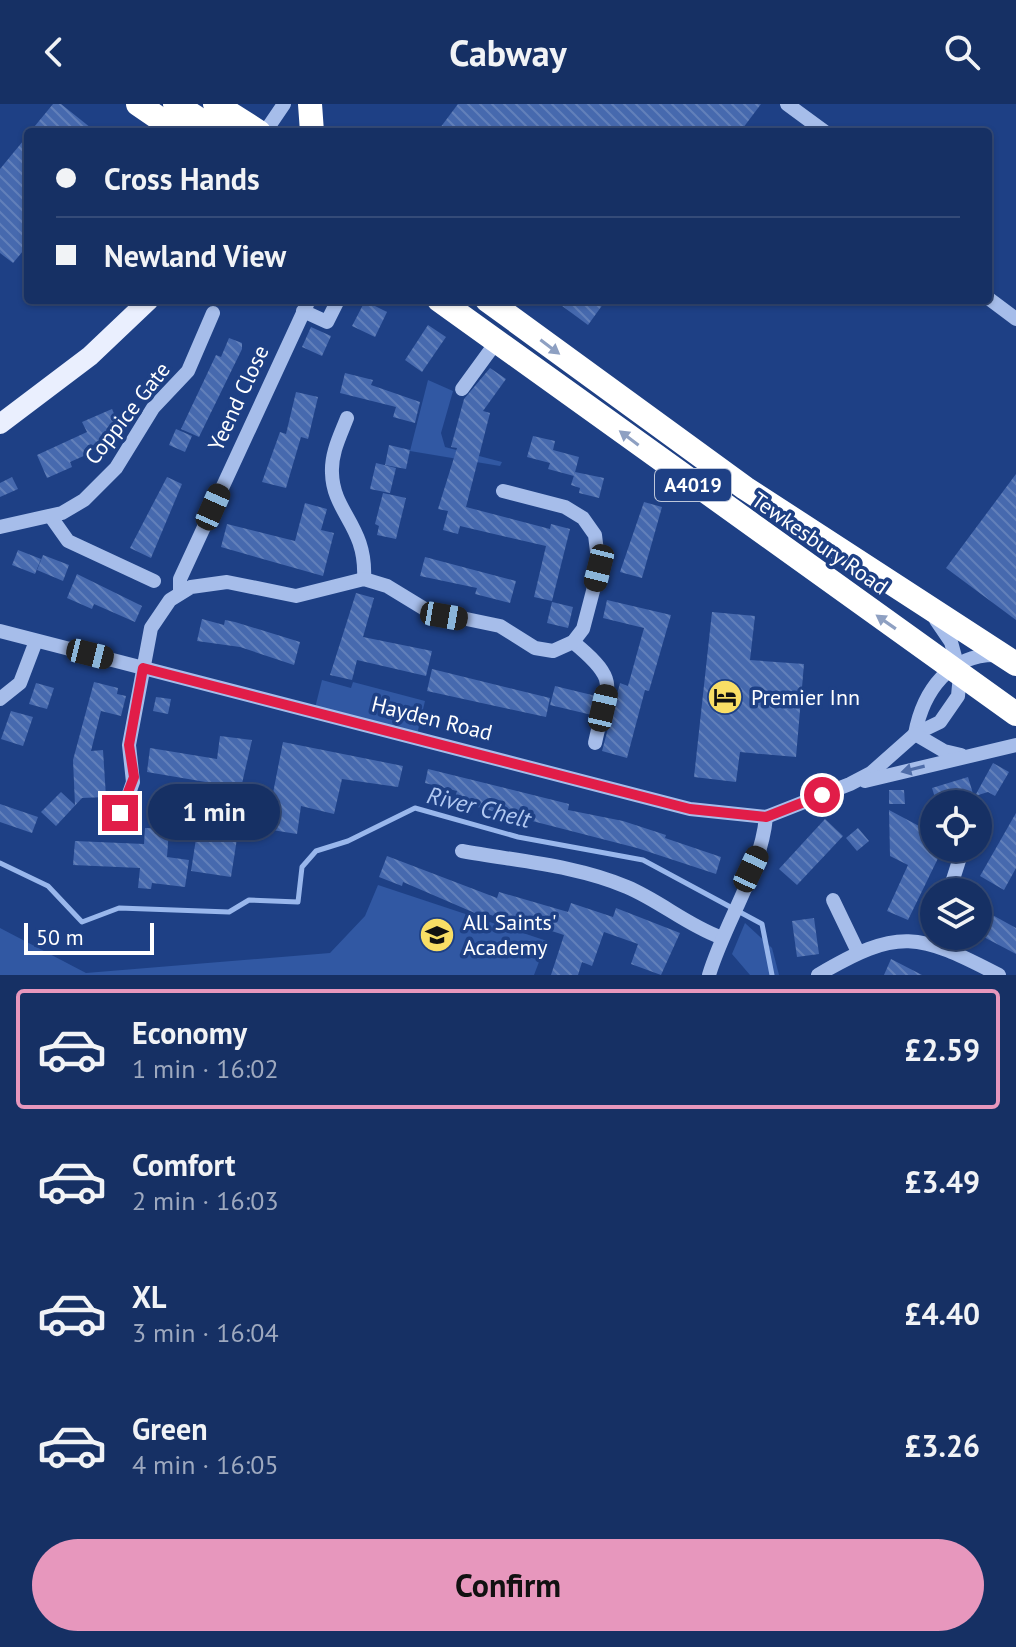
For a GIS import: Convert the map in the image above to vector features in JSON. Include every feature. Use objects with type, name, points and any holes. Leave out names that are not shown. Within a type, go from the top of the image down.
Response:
[{"type":"highway","points":[[175,104],[213,128]]},
{"type":"highway","points":[[215,104],[253,128]]},
{"type":"highway","points":[[310,104],[312,128]]},
{"type":"highway","points":[[152,117],[172,128]]},
{"type":"highway","name":"Tewkesbury Road","points":[[445,304],[1016,714]]},
{"type":"highway","name":"Tewkesbury Road","points":[[492,304],[745,488],[1012,659]]},
{"type":"main road","points":[[0,424],[90,356],[145,304]]},
{"type":"street","points":[[268,128],[284,104]]},
{"type":"street","points":[[787,104],[820,128]]},
{"type":"street","points":[[992,301],[1016,319]]},
{"type":"street","name":"Yeend Close","points":[[180,593],[180,579],[306,306],[327,322],[336,304]]},
{"type":"street","name":"Coppice Gate","points":[[0,527],[51,517],[84,500],[116,468],[153,408],[188,371],[213,313]]},
{"type":"street","points":[[462,389],[497,341]]},
{"type":"street","points":[[347,418],[336,445],[332,472],[337,495],[364,551],[364,579]]},
{"type":"street","points":[[105,826],[125,805],[133,782],[129,745],[151,628],[162,608],[180,593],[202,583],[227,582],[281,595],[309,595],[364,579],[387,586],[428,611],[500,626],[535,648],[553,651],[573,642],[583,629],[599,568],[595,535],[575,511],[503,491]]},
{"type":"street","points":[[51,517],[68,541],[154,581]]},
{"type":"street","points":[[912,595],[944,630],[956,668],[976,656],[1012,659]]},
{"type":"street","name":"Hayden Road","points":[[0,631],[690,809],[766,817],[871,773],[915,734],[940,722],[958,696],[956,668]]},
{"type":"street","points":[[0,699],[20,683],[36,641]]},
{"type":"street","points":[[573,642],[600,664],[607,677],[595,743]]},
{"type":"street","name":"Hayden Road","points":[[915,734],[919,711],[956,668]]},
{"type":"street","points":[[915,734],[944,751],[967,756]]},
{"type":"street","name":"Hayden Road","points":[[850,784],[1016,745]]},
{"type":"street","points":[[709,975],[723,931],[764,842],[766,817]]},
{"type":"street","points":[[462,851],[599,877],[628,887],[699,930],[723,931]]},
{"type":"street","points":[[833,900],[858,952]]},
{"type":"street","points":[[818,975],[858,952],[894,941],[920,940]]},
{"type":"street","points":[[953,950],[999,975]]},
{"type":"shaded area","points":[[428,380],[453,391],[441,433],[445,447],[502,462],[500,466],[410,451]]},
{"type":"shaded area","points":[[322,680],[351,688],[353,682],[425,701],[416,739],[314,712]]},
{"type":"shaded area","name":"All Saints' Academy","points":[[378,885],[547,941],[534,975],[0,975],[0,928],[86,973],[330,953],[365,916]]},
{"type":"shaded area","points":[[745,923],[772,948],[779,975],[750,975],[732,954]]},
{"type":"building","points":[[53,104],[61,104],[91,128],[33,128]]},
{"type":"building","points":[[458,104],[761,104],[743,128],[440,128]]},
{"type":"building","points":[[24,140],[24,250],[13,263],[0,253],[0,169]]},
{"type":"building","points":[[363,304],[371,304],[387,312],[375,337],[352,326]]},
{"type":"building","points":[[559,304],[603,304],[588,325]]},
{"type":"building","points":[[428,325],[446,337],[422,372],[405,360]]},
{"type":"building","points":[[311,327],[331,336],[322,356],[302,347]]},
{"type":"building","points":[[229,338],[242,343],[242,349],[199,437],[181,429],[216,355],[221,357]]},
{"type":"building","points":[[490,368],[506,379],[483,411],[490,413],[466,507],[550,529],[551,524],[570,529],[552,601],[534,597],[546,546],[460,526],[458,534],[443,530],[448,511],[438,509],[457,448],[451,447],[464,399]]},
{"type":"building","points":[[345,373],[373,380],[371,385],[420,402],[415,423],[393,417],[396,407],[340,393]]},
{"type":"building","points":[[296,392],[318,397],[308,439],[301,437],[286,488],[262,482],[280,432],[286,434]]},
{"type":"building","points":[[112,409],[122,432],[93,445],[95,451],[70,462],[72,467],[47,478],[37,455],[87,432],[82,422]]},
{"type":"building","points":[[176,429],[192,436],[185,452],[169,445]]},
{"type":"building","points":[[533,436],[555,441],[553,450],[579,457],[574,476],[548,469],[550,463],[527,457]]},
{"type":"building","points":[[389,445],[410,450],[406,469],[385,465]]},
{"type":"building","points":[[376,463],[396,468],[390,493],[370,489]]},
{"type":"building","points":[[575,472],[604,478],[599,498],[579,493],[580,488],[571,485]]},
{"type":"building","points":[[1016,474],[1016,620],[946,568]]},
{"type":"building","points":[[12,477],[18,489],[0,497],[0,483]]},
{"type":"building","points":[[167,477],[182,484],[151,558],[130,548]]},
{"type":"building","points":[[383,493],[406,498],[396,539],[377,535],[379,526],[375,524]]},
{"type":"building","points":[[644,502],[662,507],[642,578],[620,572]]},
{"type":"building","points":[[305,503],[327,509],[321,530],[334,533],[323,576],[221,547],[227,524],[295,541]]},
{"type":"building","points":[[18,550],[41,559],[35,574],[12,565]]},
{"type":"building","points":[[43,555],[69,565],[63,581],[37,570]]},
{"type":"building","points":[[425,557],[516,581],[510,603],[475,594],[477,588],[420,576]]},
{"type":"building","points":[[77,574],[142,606],[135,622],[94,604],[92,609],[67,598]]},
{"type":"building","points":[[356,593],[374,598],[363,637],[432,651],[426,676],[357,660],[352,680],[330,675]]},
{"type":"building","points":[[607,600],[671,615],[649,691],[645,690],[627,758],[602,751],[620,683],[628,686],[644,628],[603,618]]},
{"type":"building","points":[[552,602],[573,607],[568,628],[547,623]]},
{"type":"building","points":[[712,612],[755,616],[750,660],[804,664],[796,757],[740,752],[736,782],[694,777]]},
{"type":"building","points":[[202,619],[224,625],[225,620],[235,622],[300,642],[294,665],[240,647],[197,641]]},
{"type":"building","points":[[432,669],[550,698],[546,717],[427,691]]},
{"type":"building","points":[[94,682],[118,688],[117,694],[126,696],[121,716],[101,711],[91,751],[103,750],[106,797],[82,798],[56,826],[41,812],[61,792],[75,805],[73,760]]},
{"type":"building","points":[[36,683],[54,688],[47,709],[29,704]]},
{"type":"building","points":[[555,686],[596,696],[592,715],[550,705]]},
{"type":"building","points":[[156,697],[171,699],[168,714],[153,711]]},
{"type":"building","points":[[11,711],[33,717],[23,746],[1,739]]},
{"type":"building","points":[[220,736],[252,740],[241,788],[147,772],[150,748],[217,759]]},
{"type":"building","points":[[283,742],[403,766],[398,787],[342,779],[334,814],[301,806],[297,834],[266,829]]},
{"type":"building","points":[[993,763],[1009,772],[995,796],[992,790],[978,790]]},
{"type":"building","points":[[428,769],[569,804],[568,810],[623,821],[666,835],[665,838],[721,857],[716,874],[637,848],[454,801],[457,791],[425,783]]},
{"type":"building","points":[[968,777],[972,790],[933,790]]},
{"type":"building","points":[[889,790],[904,790],[905,804],[889,804]]},
{"type":"building","points":[[0,804],[38,817],[32,833],[0,822]]},
{"type":"building","points":[[889,810],[920,827],[920,862],[936,862],[928,878],[920,878],[920,895],[908,920],[887,911],[908,865],[890,856]]},
{"type":"building","points":[[200,813],[240,819],[231,877],[191,871]]},
{"type":"building","points":[[1016,813],[1016,868],[1004,890],[992,883],[992,878],[980,876],[988,862],[992,862],[992,855]]},
{"type":"building","points":[[825,819],[843,836],[797,885],[779,869]]},
{"type":"building","points":[[145,828],[169,829],[167,857],[189,860],[185,887],[152,883],[151,889],[138,888],[140,868],[73,865],[75,841],[144,844]]},
{"type":"building","points":[[858,828],[869,841],[857,851],[846,838]]},
{"type":"building","points":[[387,856],[497,898],[499,892],[568,912],[571,903],[613,917],[616,908],[680,933],[661,975],[631,964],[638,944],[604,932],[592,966],[582,962],[578,975],[551,975],[564,935],[518,920],[517,924],[485,913],[484,917],[403,882],[402,886],[379,877]]},
{"type":"building","points":[[992,915],[1016,928],[1016,954],[992,941]]},
{"type":"building","points":[[814,918],[819,954],[797,957],[792,921]]},
{"type":"building","points":[[891,959],[922,975],[884,975]]},
{"type":"waterway","name":"River Chelt","points":[[0,863],[48,886],[82,922],[119,908],[229,912],[249,900],[298,902],[302,867],[316,851],[348,841],[415,808],[518,837],[643,860],[762,924],[772,975]]},
{"type":"place","name":"Premier Inn","points":[[725,697]]},
{"type":"place","name":"All Saints' Academy","points":[[437,935]]},
{"type":"route","points":[[120,813],[129,797],[134,777],[129,745],[143,668],[690,809],[766,817],[822,795]]}]
